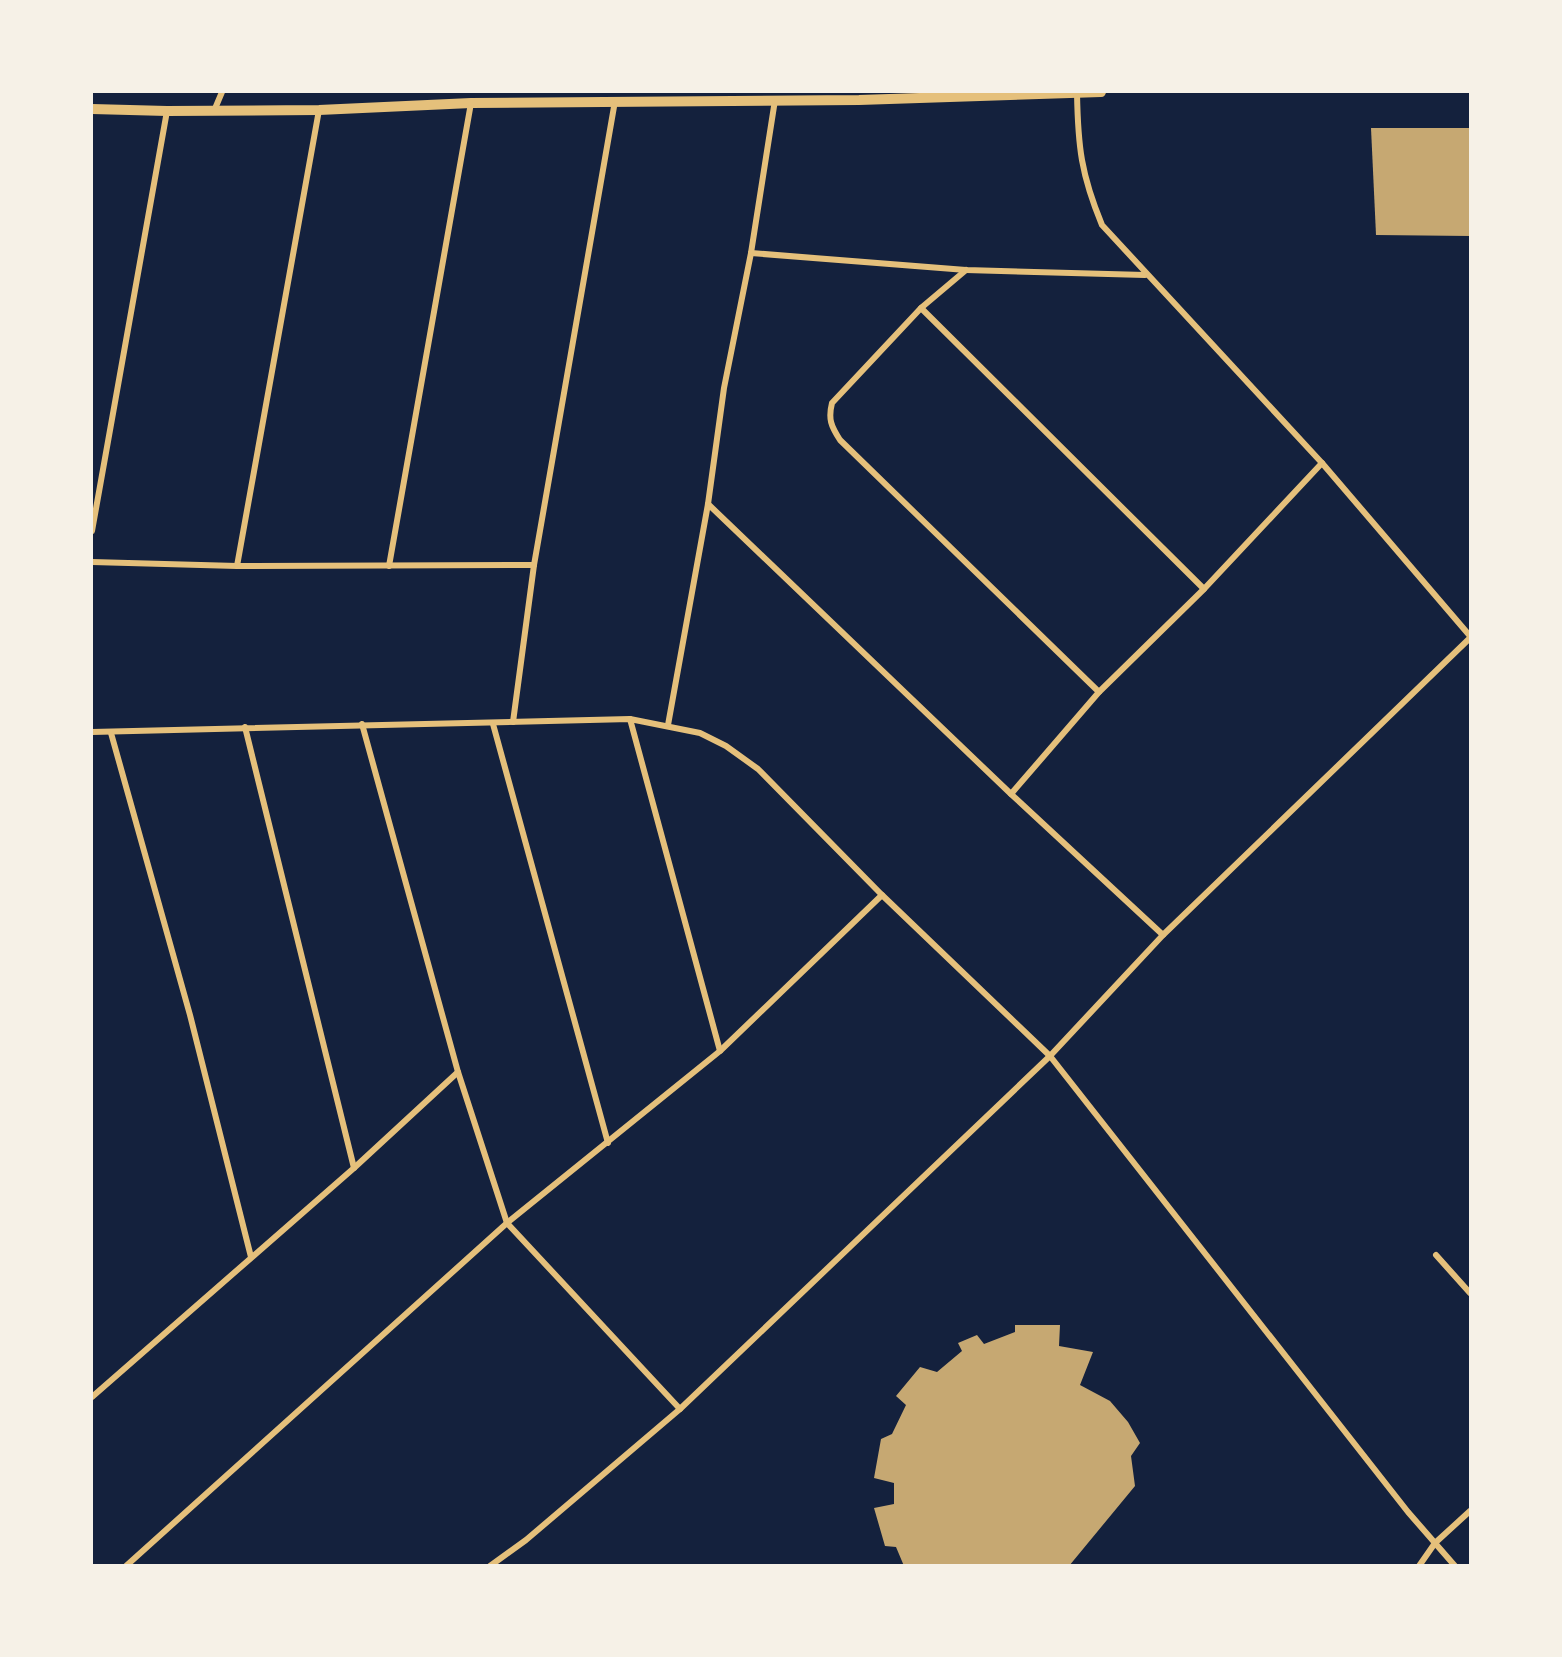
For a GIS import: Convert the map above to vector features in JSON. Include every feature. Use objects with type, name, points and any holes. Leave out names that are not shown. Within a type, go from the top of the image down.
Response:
[{"type":"street","points":[[214,111],[222,92]]},
{"type":"street","points":[[92,109],[320,110],[471,103],[775,100],[859,96],[1101,92]]},
{"type":"street","points":[[490,1566],[526,1539],[680,1409],[1050,1056],[1163,935],[1470,637],[1322,463],[1145,275],[1102,225],[1088,190],[1078,148],[1077,93]]},
{"type":"street","points":[[668,724],[708,504],[724,388],[751,254],[775,100]]},
{"type":"street","points":[[513,722],[534,564],[615,101]]},
{"type":"street","points":[[389,566],[471,103]]},
{"type":"street","points":[[237,566],[320,110]]},
{"type":"street","points":[[92,531],[167,111]]},
{"type":"street","points":[[751,254],[966,270],[1145,275]]},
{"type":"street","points":[[966,270],[921,308],[832,403],[829,416],[831,426],[840,440],[1099,692]]},
{"type":"street","points":[[921,308],[1204,589]]},
{"type":"street","points":[[1011,794],[1099,692],[1204,589],[1322,463]]},
{"type":"street","points":[[708,504],[1011,794],[1163,935]]},
{"type":"street","points":[[92,562],[237,566],[534,564]]},
{"type":"street","points":[[630,719],[720,1051]]},
{"type":"street","points":[[92,732],[630,719],[668,724],[700,733],[726,746],[758,769],[882,896],[1050,1056],[1455,1566]]},
{"type":"street","points":[[362,724],[459,1072],[507,1223],[680,1409]]},
{"type":"street","points":[[494,724],[608,1143]]},
{"type":"street","points":[[245,727],[354,1168]]},
{"type":"street","points":[[111,733],[190,1015],[251,1257]]},
{"type":"street","points":[[126,1566],[507,1223],[720,1051],[882,896]]},
{"type":"street","points":[[92,1397],[354,1168],[459,1072]]},
{"type":"street","points":[[1436,1255],[1470,1293]]},
{"type":"street","points":[[1419,1566],[1435,1543],[1470,1511]]},
{"type":"building","points":[[1371,128],[1470,128],[1470,236],[1376,235]]},
{"type":"building","points":[[1015,1325],[1060,1325],[1059,1346],[1093,1352],[1080,1385],[1110,1401],[1128,1422],[1140,1443],[1131,1456],[1135,1486],[1069,1566],[904,1566],[896,1547],[885,1546],[874,1508],[894,1504],[894,1483],[874,1478],[881,1439],[892,1434],[906,1405],[896,1396],[920,1367],[937,1372],[962,1351],[958,1343],[977,1335],[984,1344],[1015,1332]]}]
